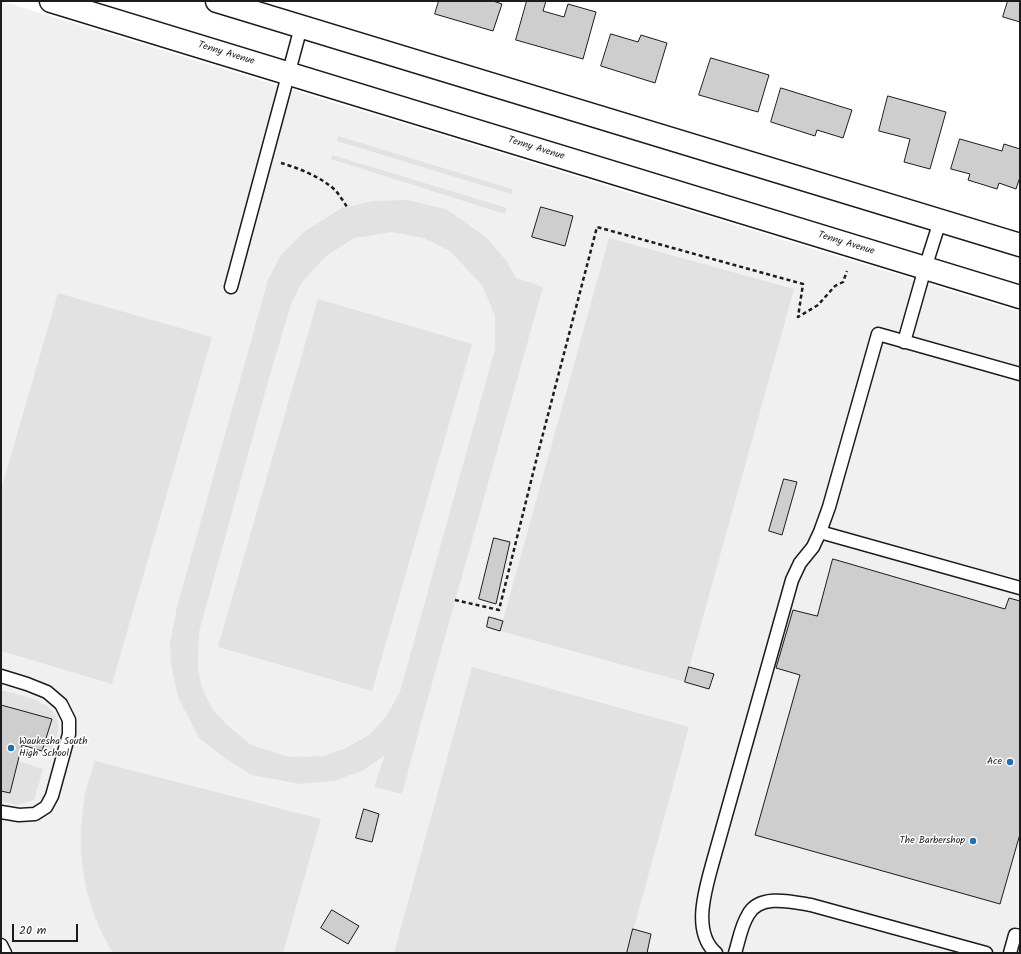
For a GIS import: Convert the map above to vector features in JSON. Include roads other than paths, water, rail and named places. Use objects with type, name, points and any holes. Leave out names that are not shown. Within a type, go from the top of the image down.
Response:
[{"type":"street","name":"Tenny Avenue","points":[[51,1],[1020,297]]},
{"type":"street","points":[[217,1],[1020,245]]},
{"type":"lane","points":[[230,287],[301,27]]},
{"type":"lane","points":[[904,342],[940,221]]},
{"type":"lane","points":[[716,953],[711,949],[704,936],[702,919],[704,898],[712,865],[792,580],[800,563],[813,547],[829,507],[878,334],[1020,374]]},
{"type":"lane","points":[[820,532],[1020,588]]},
{"type":"lane","points":[[1,676],[47,692],[61,704],[69,720],[69,734],[52,796],[46,807],[35,814],[19,815],[1,812]]},
{"type":"lane","points":[[735,953],[748,913],[757,905],[769,901],[786,900],[811,905],[986,953]]},
{"type":"lane","points":[[1010,953],[1015,935],[1020,936]]},
{"type":"lane","points":[[1,945],[6,953]]},
{"type":"place","name":"Waukesha South High School","points":[[11,748]]},
{"type":"place","name":"Ace","points":[[1010,762]]},
{"type":"place","name":"The Barbershop","points":[[973,841]]}]
